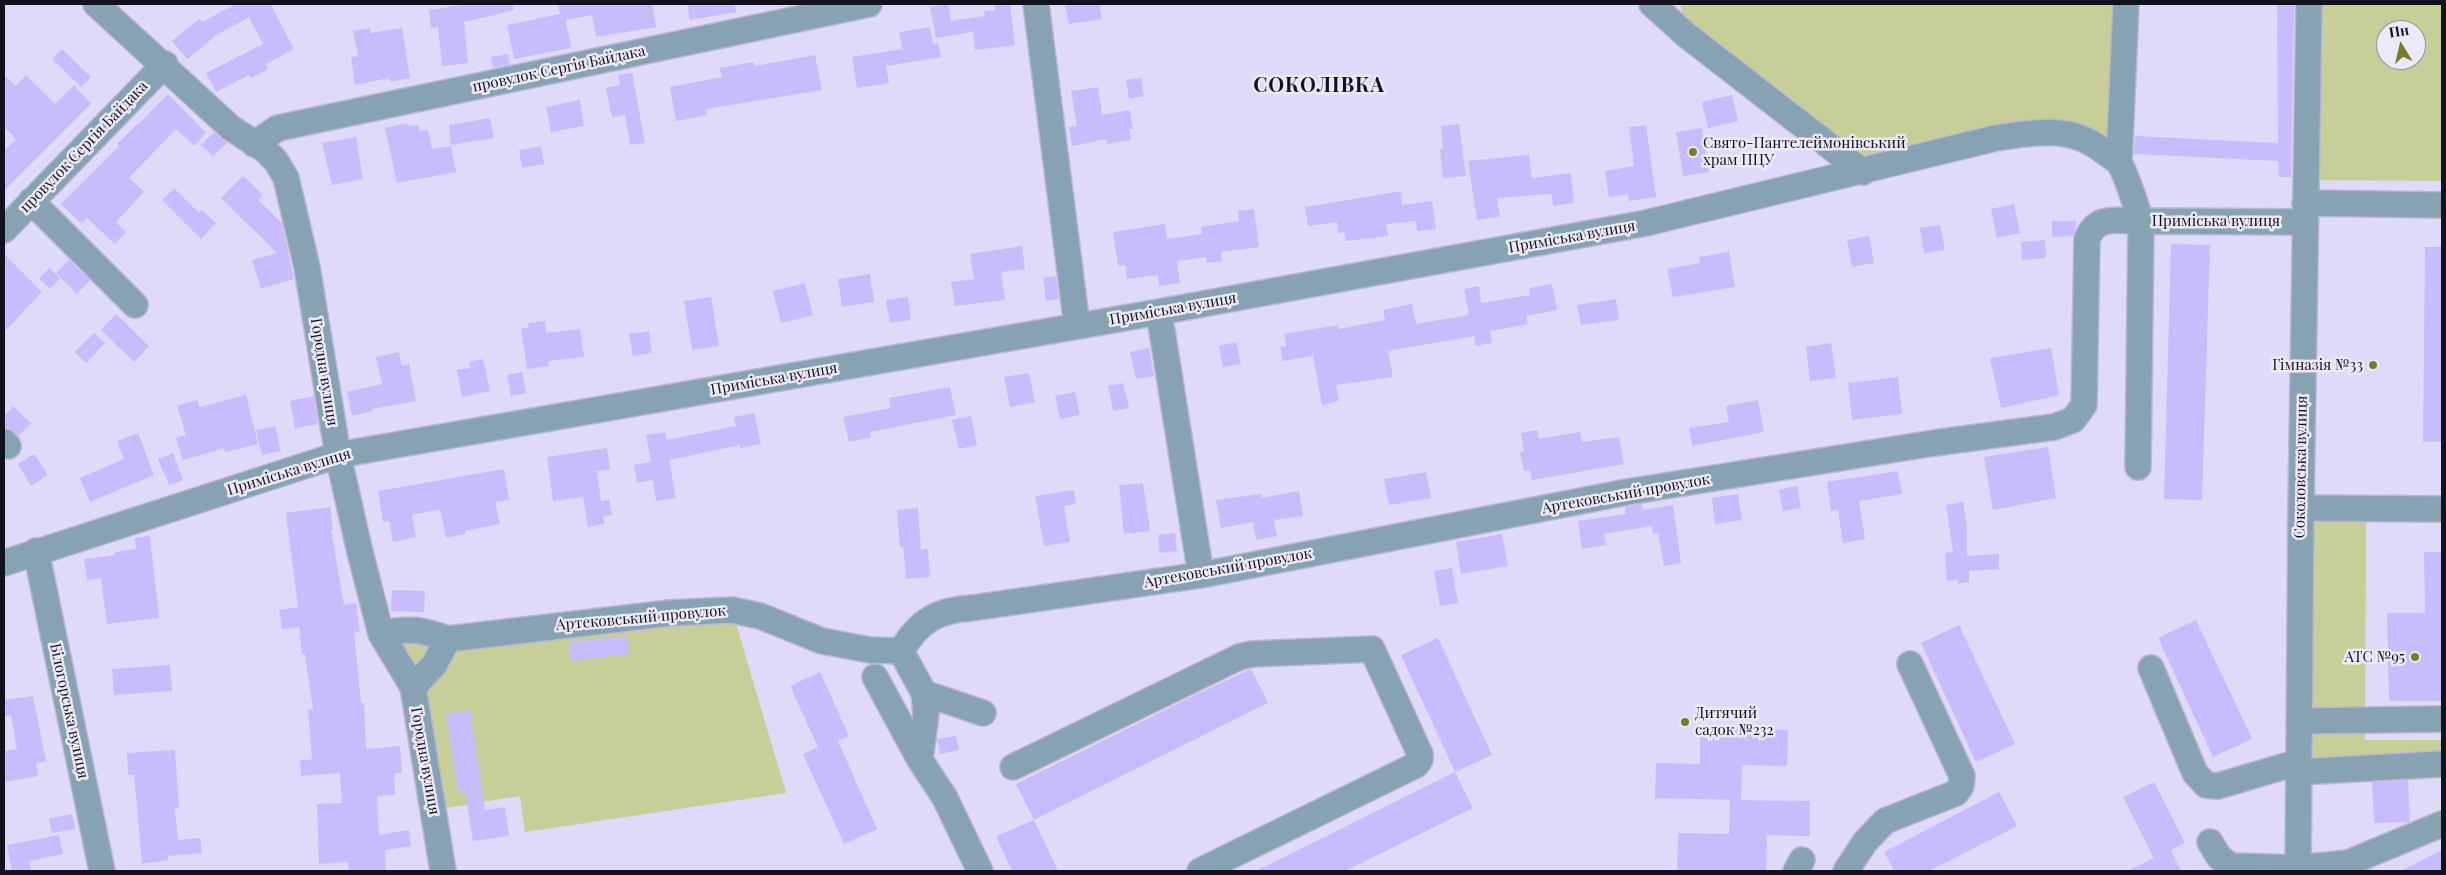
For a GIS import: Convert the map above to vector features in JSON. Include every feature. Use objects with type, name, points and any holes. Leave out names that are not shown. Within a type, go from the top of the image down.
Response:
[{"type":"street","name":"Городна вулиця","points":[[96,4],[164,64],[231,128],[276,161],[286,178],[307,267],[338,455],[382,634],[413,686],[443,871]]},
{"type":"street","name":"провулок Сергія Байдака","points":[[254,144],[278,128],[869,4]]},
{"type":"street","points":[[1036,4],[1077,326]]},
{"type":"street","points":[[1652,4],[1684,34],[1862,172]]},
{"type":"street","points":[[2119,163],[2126,4]]},
{"type":"street","name":"Соколовська вулиця","points":[[2298,870],[2301,508],[2309,4]]},
{"type":"street","name":"провулок Сергія Байдака","points":[[4,230],[164,64]]},
{"type":"street","name":"Приміська вулиця","points":[[4,563],[36,551],[338,455],[1159,312],[1646,223],[1996,138],[2029,133],[2060,132],[2083,137],[2119,163],[2141,221],[2442,205]]},
{"type":"street","points":[[31,201],[135,304]]},
{"type":"street","name":"Артековський провулок","points":[[382,634],[402,628],[426,631],[448,638],[670,613],[732,610],[760,616],[822,641],[870,650],[901,651],[911,635],[929,618],[952,609],[1201,575],[1627,492],[1934,443],[2054,427],[2073,420],[2084,405],[2087,239],[2091,229],[2103,221],[2141,221]]},
{"type":"street","points":[[2138,467],[2141,221]]},
{"type":"street","points":[[1159,312],[1201,575]]},
{"type":"street","points":[[2301,508],[2442,509]]},
{"type":"street","name":"Білогорська вулиця","points":[[36,551],[102,871]]},
{"type":"street","points":[[413,686],[434,665],[448,638]]},
{"type":"street","points":[[1013,767],[1239,657],[1252,654],[1372,649],[1420,754],[1420,760],[1416,765],[1200,871]]},
{"type":"street","points":[[901,651],[924,693],[926,714],[920,760]]},
{"type":"street","points":[[1846,871],[1865,842],[1885,822],[1956,793],[1961,786],[1962,776],[1910,664]]},
{"type":"street","points":[[2151,668],[2195,773],[2206,785],[2218,786],[2299,767],[2442,764]]},
{"type":"street","points":[[875,677],[920,760],[945,798],[980,871]]},
{"type":"street","points":[[924,693],[982,713]]},
{"type":"street","points":[[2300,721],[2442,719]]},
{"type":"street","points":[[2210,842],[2219,857],[2231,866],[2298,870],[2348,863],[2442,824]]},
{"type":"green space","points":[[1681,4],[2126,4],[2119,163],[2060,132],[1863,172],[1685,34]]},
{"type":"green space","points":[[2309,4],[2442,4],[2442,181],[2305,180]]},
{"type":"green space","points":[[2301,508],[2366,516],[2365,740],[2442,740],[2442,764],[2299,772]]},
{"type":"green space","points":[[732,610],[786,793],[525,832],[520,796],[434,810],[391,651],[402,628],[426,631]]},
{"type":"building","points":[[236,4],[274,4],[271,5],[294,49],[266,64],[268,69],[251,78],[249,75],[216,92],[206,73],[263,44],[249,17],[218,34],[187,59],[172,41],[199,19],[202,22]]},
{"type":"building","points":[[469,4],[513,4],[514,10],[464,22],[468,63],[442,66],[438,27],[431,28],[429,10]]},
{"type":"building","points":[[558,4],[652,4],[656,27],[596,37],[592,15],[566,20],[571,48],[514,59],[507,25],[560,14]]},
{"type":"building","points":[[687,4],[735,4],[736,12],[690,20]]},
{"type":"building","points":[[948,4],[951,21],[985,16],[984,11],[995,10],[994,4],[1010,4],[1015,45],[975,50],[973,32],[936,38],[930,7]]},
{"type":"building","points":[[1065,4],[1099,4],[1102,19],[1069,24]]},
{"type":"building","points":[[2277,4],[2294,4],[2291,177],[2279,177],[2278,161],[2134,154],[2135,136],[2278,143]]},
{"type":"building","points":[[930,27],[933,44],[938,43],[941,57],[886,66],[889,83],[857,88],[852,57],[902,49],[899,32]]},
{"type":"building","points":[[370,28],[370,33],[402,28],[410,78],[390,82],[389,78],[355,85],[351,57],[358,56],[353,31]]},
{"type":"building","points":[[62,49],[91,77],[81,87],[52,59]]},
{"type":"building","points":[[508,54],[510,65],[493,68],[491,57]]},
{"type":"building","points":[[815,55],[822,90],[706,109],[707,115],[676,121],[670,87],[722,77],[720,68],[754,62],[755,66]]},
{"type":"building","points":[[632,73],[645,143],[630,145],[625,115],[612,117],[606,88],[620,85],[618,75]]},
{"type":"building","points":[[4,75],[16,86],[26,75],[55,104],[74,85],[91,104],[4,191],[4,151],[16,139],[4,127]]},
{"type":"building","points":[[1141,78],[1144,96],[1129,99],[1126,80]]},
{"type":"building","points":[[1098,87],[1102,115],[1130,110],[1133,129],[1129,129],[1131,140],[1107,144],[1106,139],[1072,146],[1069,127],[1077,126],[1071,91]]},
{"type":"building","points":[[168,94],[206,133],[194,146],[176,129],[129,178],[144,192],[116,222],[126,232],[115,244],[87,218],[82,224],[61,204],[119,146],[117,144]]},
{"type":"building","points":[[1732,95],[1738,121],[1708,128],[1702,102]]},
{"type":"building","points":[[580,100],[584,126],[551,132],[546,107]]},
{"type":"building","points":[[490,118],[494,138],[451,145],[449,125]]},
{"type":"building","points":[[407,123],[408,126],[418,125],[419,131],[428,130],[432,149],[451,146],[456,172],[397,183],[385,128]]},
{"type":"building","points":[[1459,124],[1466,176],[1443,178],[1440,150],[1443,149],[1441,126]]},
{"type":"building","points":[[1646,125],[1656,197],[1629,201],[1628,194],[1609,197],[1605,171],[1634,166],[1629,127]]},
{"type":"building","name":"Свято-Пантелеймонівський храм ПЦУ","points":[[1702,128],[1709,172],[1683,176],[1676,132]]},
{"type":"building","points":[[214,132],[227,143],[213,156],[201,145]]},
{"type":"building","points":[[356,137],[363,179],[332,185],[322,143]]},
{"type":"building","points":[[541,146],[544,164],[522,168],[519,150]]},
{"type":"building","points":[[1529,155],[1532,178],[1571,173],[1574,203],[1553,206],[1552,194],[1497,198],[1500,217],[1477,220],[1468,161]]},
{"type":"building","points":[[243,176],[263,195],[258,200],[282,223],[294,279],[261,289],[252,260],[277,253],[221,198]]},
{"type":"building","points":[[174,188],[199,213],[202,210],[216,223],[201,239],[162,200]]},
{"type":"building","points":[[1401,191],[1402,205],[1432,201],[1436,229],[1417,231],[1416,221],[1386,224],[1388,236],[1346,241],[1344,232],[1338,233],[1337,222],[1308,226],[1305,207]]},
{"type":"building","points":[[2014,204],[2020,233],[1997,238],[1991,209]]},
{"type":"building","points":[[1254,209],[1259,247],[1221,252],[1222,261],[1207,263],[1206,257],[1177,261],[1180,283],[1159,286],[1158,275],[1127,279],[1125,265],[1118,266],[1113,232],[1165,224],[1167,239],[1202,234],[1201,227],[1239,221],[1238,211]]},
{"type":"building","points":[[2052,221],[2077,221],[2073,236],[2052,237]]},
{"type":"building","points":[[1940,225],[1945,250],[1924,253],[1920,228]]},
{"type":"building","points":[[1869,236],[1874,263],[1852,267],[1847,240]]},
{"type":"building","points":[[2045,240],[2046,258],[2022,260],[2021,242]]},
{"type":"building","points":[[2171,244],[2210,245],[2202,500],[2164,499]]},
{"type":"building","points":[[1022,246],[1025,269],[1001,272],[1005,300],[955,306],[951,282],[974,279],[970,254]]},
{"type":"building","points":[[2425,247],[2442,247],[2442,442],[2423,442]]},
{"type":"building","points":[[1729,252],[1735,287],[1673,297],[1667,269],[1700,263],[1699,257]]},
{"type":"building","points":[[4,254],[42,292],[4,332]]},
{"type":"building","points":[[69,260],[90,280],[77,294],[56,273]]},
{"type":"building","points":[[49,268],[60,278],[50,289],[39,278]]},
{"type":"building","points":[[870,274],[874,302],[842,307],[838,279]]},
{"type":"building","points":[[1056,276],[1059,299],[1046,301],[1043,278]]},
{"type":"building","points":[[805,283],[813,315],[781,323],[773,291]]},
{"type":"building","points":[[1552,284],[1557,310],[1526,316],[1528,324],[1490,331],[1492,343],[1476,346],[1474,336],[1388,351],[1393,377],[1336,385],[1339,401],[1322,405],[1313,356],[1283,361],[1280,347],[1286,346],[1284,334],[1338,325],[1338,329],[1385,320],[1383,310],[1412,304],[1416,324],[1469,315],[1464,289],[1479,286],[1481,303],[1530,295],[1529,288]]},
{"type":"building","points":[[711,297],[719,346],[692,350],[684,301]]},
{"type":"building","points":[[908,297],[911,320],[890,323],[886,300]]},
{"type":"building","points":[[1616,299],[1619,320],[1581,325],[1577,305]]},
{"type":"building","points":[[116,314],[149,346],[134,362],[101,330]]},
{"type":"building","points":[[545,321],[546,333],[580,329],[584,357],[548,361],[549,366],[527,369],[521,329],[529,327],[528,323]]},
{"type":"building","points":[[649,331],[652,353],[633,356],[629,334]]},
{"type":"building","points":[[94,333],[105,343],[86,363],[75,352]]},
{"type":"building","points":[[1236,342],[1241,364],[1223,367],[1219,346]]},
{"type":"building","points":[[1831,343],[1836,378],[1810,381],[1806,347]]},
{"type":"building","points":[[1149,348],[1154,376],[1136,379],[1130,352]]},
{"type":"building","points":[[2051,348],[2059,395],[2001,408],[1990,358]]},
{"type":"building","points":[[399,352],[402,366],[409,364],[416,401],[372,409],[372,411],[352,416],[347,392],[382,384],[376,357]]},
{"type":"building","points":[[483,359],[490,391],[462,397],[457,370],[470,368],[469,362]]},
{"type":"building","points":[[522,372],[526,393],[511,396],[507,375]]},
{"type":"building","points":[[1029,373],[1035,402],[1010,407],[1004,377]]},
{"type":"building","points":[[1898,377],[1902,414],[1852,420],[1848,383]]},
{"type":"building","points":[[1123,383],[1129,408],[1113,411],[1108,386]]},
{"type":"building","points":[[950,387],[956,415],[870,432],[871,437],[849,442],[843,417],[891,408],[889,398]]},
{"type":"building","points":[[1075,392],[1080,415],[1060,419],[1055,396]]},
{"type":"building","points":[[246,395],[258,444],[225,452],[224,448],[183,460],[176,438],[186,435],[177,406],[197,400],[200,407]]},
{"type":"building","points":[[314,396],[318,424],[295,428],[290,401]]},
{"type":"building","points":[[1758,400],[1764,432],[1692,446],[1689,428],[1729,422],[1726,406]]},
{"type":"building","points":[[13,406],[31,423],[18,436],[8,428],[4,428],[4,416]]},
{"type":"building","points":[[754,413],[761,444],[740,448],[740,445],[669,460],[676,498],[656,501],[653,480],[637,483],[634,465],[651,462],[646,435],[665,432],[667,440],[736,426],[734,417]]},
{"type":"building","points":[[971,416],[977,445],[959,449],[952,420]]},
{"type":"building","points":[[275,426],[281,451],[262,455],[256,430]]},
{"type":"building","points":[[1538,430],[1539,439],[1580,432],[1582,442],[1619,437],[1624,464],[1532,480],[1530,470],[1524,471],[1520,452],[1524,452],[1521,433]]},
{"type":"building","points":[[138,433],[154,475],[90,502],[80,478],[124,459],[117,441]]},
{"type":"building","points":[[2048,447],[2056,498],[1993,510],[1984,457]]},
{"type":"building","points":[[607,448],[610,469],[597,471],[601,501],[609,500],[612,515],[603,516],[604,524],[588,527],[583,497],[553,501],[547,457]]},
{"type":"building","points":[[173,453],[183,480],[169,485],[158,459]]},
{"type":"building","points":[[34,454],[48,475],[31,486],[18,464]]},
{"type":"building","points":[[504,469],[509,500],[495,502],[500,524],[465,531],[465,534],[446,538],[440,509],[412,515],[416,537],[393,542],[389,521],[383,522],[378,491]]},
{"type":"building","points":[[1898,471],[1902,494],[1859,501],[1865,539],[1843,543],[1838,510],[1831,511],[1827,482]]},
{"type":"building","points":[[1426,472],[1431,498],[1389,505],[1384,479]]},
{"type":"building","points":[[1143,483],[1150,531],[1124,534],[1119,485]]},
{"type":"building","points":[[1797,486],[1801,508],[1783,511],[1779,490]]},
{"type":"building","points":[[1074,490],[1076,504],[1064,506],[1070,542],[1044,546],[1035,496]]},
{"type":"building","points":[[1299,491],[1303,516],[1274,520],[1277,536],[1256,540],[1253,522],[1221,528],[1216,500],[1261,494],[1261,498]]},
{"type":"building","points":[[1738,494],[1742,520],[1715,524],[1712,498]]},
{"type":"building","points":[[1963,502],[1967,527],[1967,556],[1999,554],[1999,569],[1969,571],[1969,582],[1958,584],[1958,580],[1947,581],[1945,553],[1953,552],[1946,505]]},
{"type":"building","points":[[1642,504],[1643,510],[1673,505],[1681,563],[1664,566],[1658,533],[1653,534],[1652,526],[1604,534],[1606,545],[1582,549],[1578,521],[1626,514],[1625,507]]},
{"type":"building","points":[[330,507],[333,529],[331,530],[344,605],[356,603],[360,632],[354,632],[361,703],[364,703],[366,749],[400,746],[402,773],[394,773],[395,795],[377,796],[379,835],[409,830],[411,846],[385,850],[386,871],[349,871],[348,862],[319,864],[317,804],[342,803],[340,773],[301,776],[300,760],[312,760],[308,710],[313,709],[305,654],[302,654],[299,627],[282,629],[279,610],[298,607],[286,513]]},
{"type":"building","points":[[918,508],[921,549],[928,549],[930,577],[906,579],[903,547],[900,547],[897,510]]},
{"type":"building","points":[[1175,533],[1177,551],[1160,553],[1158,535]]},
{"type":"building","points":[[1502,534],[1508,566],[1461,574],[1456,542]]},
{"type":"building","points":[[150,536],[159,618],[107,624],[101,578],[87,580],[84,559],[115,555],[115,552],[136,549],[135,538]]},
{"type":"building","name":"АТС №95","points":[[2424,552],[2442,552],[2442,701],[2389,701],[2387,613],[2425,613]]},
{"type":"building","points":[[1452,568],[1458,603],[1440,606],[1434,571]]},
{"type":"building","points":[[392,590],[425,591],[424,612],[391,611]]},
{"type":"building","points":[[2196,620],[2252,739],[2213,757],[2158,638]]},
{"type":"building","points":[[1959,625],[2015,744],[1976,762],[1921,643]]},
{"type":"building","points":[[627,636],[629,654],[570,661],[569,642]]},
{"type":"building","points":[[1438,638],[1492,755],[1455,772],[1401,655]]},
{"type":"building","points":[[170,665],[172,691],[114,695],[112,669]]},
{"type":"building","points":[[1251,669],[1268,703],[1034,820],[1016,784]]},
{"type":"building","points":[[820,672],[849,736],[838,741],[877,829],[844,844],[803,754],[818,747],[790,686]]},
{"type":"building","points":[[33,696],[46,761],[36,763],[38,776],[4,782],[4,751],[17,749],[11,715],[4,716],[4,700]]},
{"type":"building","points":[[470,710],[485,810],[505,807],[509,836],[473,841],[465,792],[458,793],[446,714]]},
{"type":"building","points":[[1700,728],[1788,730],[1787,766],[1742,765],[1741,800],[1655,798],[1656,763],[1700,764]]},
{"type":"building","points":[[956,736],[959,750],[940,754],[937,739]]},
{"type":"building","points":[[175,750],[179,808],[175,809],[178,840],[200,838],[202,853],[168,856],[168,860],[142,864],[134,775],[128,775],[127,753]]},
{"type":"building","points":[[1455,772],[1473,808],[1345,871],[1256,871]]},
{"type":"building","points":[[2408,780],[2410,822],[2374,823],[2372,782]]},
{"type":"building","points":[[2154,782],[2185,843],[2171,850],[2181,871],[2127,871],[2154,858],[2123,797]]},
{"type":"building","points":[[1999,792],[2017,826],[1929,871],[1894,871],[1884,852]]},
{"type":"building","points":[[1730,800],[1810,801],[1810,836],[1767,835],[1766,871],[1677,870],[1678,833],[1729,834]]},
{"type":"building","points":[[72,814],[75,829],[52,833],[49,819]]},
{"type":"building","points":[[1034,820],[1058,871],[1012,871],[996,836]]},
{"type":"building","points":[[59,835],[63,854],[29,861],[31,871],[12,871],[7,845]]},
{"type":"building","points":[[2442,850],[2442,871],[2401,871]]},
{"type":"place","name":"Свято-Пантелеймонівський храм ПЦУ","points":[[1693,152]]},
{"type":"place","name":"Гімназія №33","points":[[2373,365]]},
{"type":"place","name":"АТС №95","points":[[2415,657]]},
{"type":"place","name":"Дитячий садок №232","points":[[1685,722]]},
{"type":"district","name":"СОКОЛІВКА","points":[[1319,86]]}]
